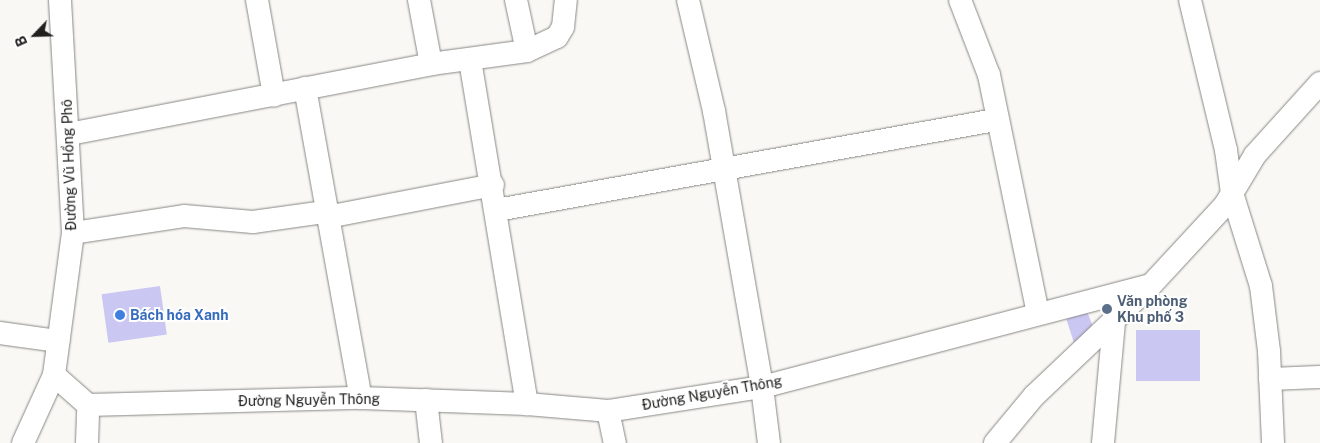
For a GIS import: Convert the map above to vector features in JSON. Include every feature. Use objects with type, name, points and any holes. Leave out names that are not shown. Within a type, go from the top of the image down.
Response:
[{"type":"street","name":"Đường Vũ Hồng Phô","points":[[23,443],[54,375],[73,232],[60,0]]},
{"type":"street","points":[[257,0],[274,95]]},
{"type":"street","points":[[419,0],[431,64]]},
{"type":"street","points":[[516,0],[526,51]]},
{"type":"street","points":[[69,134],[431,64],[526,51],[556,37],[563,27],[566,0]]},
{"type":"street","points":[[688,0],[714,111],[762,387],[769,443]]},
{"type":"street","points":[[960,0],[988,75],[1038,312]]},
{"type":"street","points":[[1190,0],[1226,150],[1232,193],[1261,286],[1270,379],[1273,443]]},
{"type":"street","points":[[470,60],[497,210],[527,404]]},
{"type":"street","points":[[995,443],[1034,396],[1151,285],[1225,205],[1255,155],[1320,83]]},
{"type":"street","points":[[305,88],[326,214],[361,398]]},
{"type":"street","points":[[497,210],[996,120]]},
{"type":"street","points":[[73,232],[184,216],[253,222],[326,214],[492,185]]},
{"type":"street","name":"Đường Nguyễn Thông","points":[[88,406],[361,398],[527,404],[608,411],[762,387],[1038,312],[1151,285]]},
{"type":"street","points":[[1103,443],[1114,321]]},
{"type":"street","points":[[0,333],[58,341]]},
{"type":"street","points":[[54,375],[88,406],[88,443]]},
{"type":"street","points":[[1270,379],[1320,377]]},
{"type":"street","points":[[426,400],[431,443]]},
{"type":"street","points":[[608,411],[615,443]]},
{"type":"building","name":"Bách hóa Xanh","points":[[160,286],[167,335],[108,343],[102,294]]},
{"type":"building","points":[[1086,309],[1094,329],[1075,346],[1065,315]]},
{"type":"building","points":[[1136,330],[1200,330],[1200,381],[1136,381]]},
{"type":"place","name":"Văn phòng Khu phố 3","points":[[1107,309]]},
{"type":"place","name":"Bách hóa Xanh","points":[[120,315]]}]
